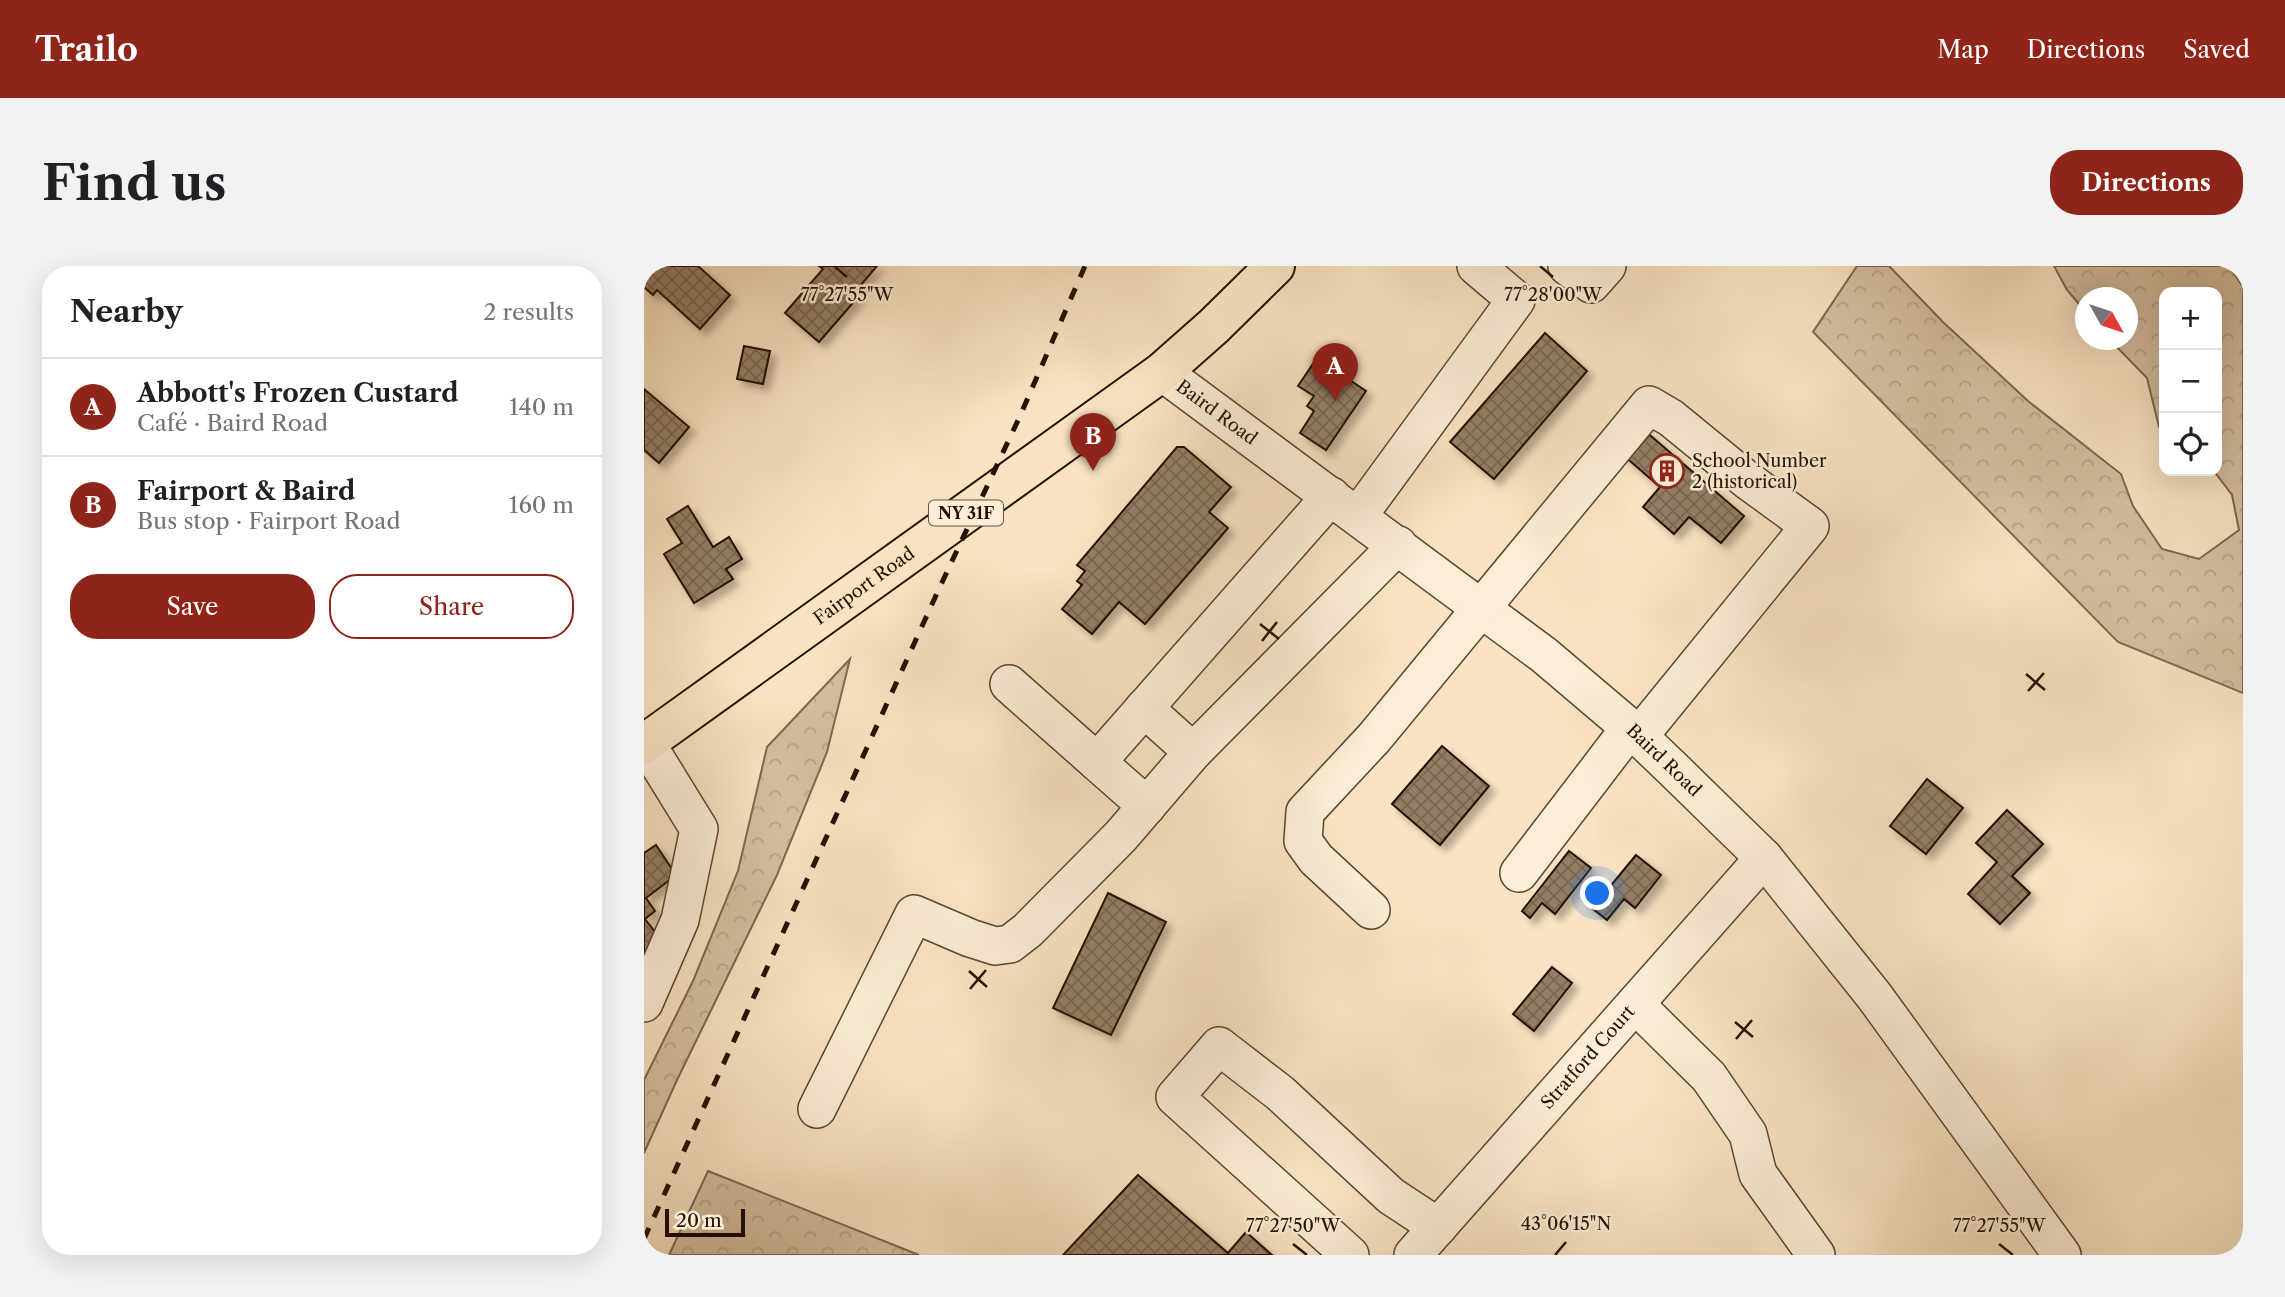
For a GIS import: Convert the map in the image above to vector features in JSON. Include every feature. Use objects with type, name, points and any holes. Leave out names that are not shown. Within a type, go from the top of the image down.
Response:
[{"type":"main road","name":"Fairport Road","points":[[645,744],[1162,372],[1275,266]]},
{"type":"street","points":[[1097,762],[1144,708],[1344,506],[1516,300],[1476,266]]},
{"type":"street","points":[[1567,266],[1591,284],[1606,266]]},
{"type":"street","name":"Baird Road","points":[[1162,372],[1544,655],[1635,732],[1764,858],[1875,997],[2063,1255]]},
{"type":"street","points":[[1371,910],[1315,859],[1303,841],[1305,812],[1374,738],[1649,405],[1671,418],[1747,480],[1810,526],[1519,873]]},
{"type":"street","points":[[817,1109],[914,914],[995,946],[1010,944],[1037,921],[1121,836],[1193,752],[1398,545]]},
{"type":"street","points":[[1009,684],[1147,806]]},
{"type":"street","points":[[1144,708],[1193,752]]},
{"type":"street","points":[[644,1003],[680,920],[699,829],[657,790],[645,744]]},
{"type":"street","name":"Stratford Court","points":[[1413,1255],[1764,858]]},
{"type":"street","points":[[1635,1004],[1709,1077],[1748,1134],[1758,1174],[1816,1255]]},
{"type":"street","points":[[1350,1255],[1175,1097],[1219,1046],[1280,1093],[1391,1196],[1438,1227]]},
{"type":"green space","points":[[1857,266],[1889,266],[1943,322],[2028,401],[2121,474],[2133,506],[2162,549],[2199,559],[2239,530],[2232,495],[2218,476],[2222,476],[2222,287],[2159,287],[2159,427],[2147,378],[2120,350],[2138,350],[2138,287],[2075,287],[2075,299],[2054,266],[2229,266],[2243,287],[2243,693],[2118,642],[1813,332]]},
{"type":"green space","points":[[850,659],[827,752],[777,875],[644,1153],[644,1080],[693,981],[738,871],[767,747]]},
{"type":"green space","points":[[708,1171],[919,1255],[669,1255]]},
{"type":"building","points":[[644,266],[698,266],[730,295],[700,329],[657,290],[653,295],[644,287]]},
{"type":"building","points":[[819,266],[877,266],[854,293],[858,297],[819,342],[785,313],[823,269]]},
{"type":"building","points":[[1545,333],[1587,371],[1494,479],[1450,442]]},
{"type":"building","points":[[744,346],[770,351],[763,384],[737,379]]},
{"type":"building","points":[[1317,358],[1366,391],[1326,450],[1300,433],[1314,411],[1307,406],[1314,396],[1298,386]]},
{"type":"building","points":[[644,389],[689,427],[659,463],[644,450]]},
{"type":"building","name":"School Number 2 (historical)","points":[[1644,430],[1744,516],[1721,543],[1689,517],[1674,534],[1643,507],[1660,487],[1623,455]]},
{"type":"building","points":[[1177,447],[1184,447],[1231,487],[1209,512],[1228,528],[1145,624],[1119,602],[1092,634],[1062,609],[1082,585],[1077,581],[1085,571],[1077,565]]},
{"type":"building","points":[[688,506],[713,547],[729,537],[742,559],[726,569],[733,579],[694,603],[664,554],[682,543],[667,519]]},
{"type":"building","points":[[1442,746],[1489,786],[1440,845],[1392,804]]},
{"type":"building","points":[[1927,779],[1963,808],[1926,854],[1890,826]]},
{"type":"building","points":[[2007,810],[2043,844],[2012,876],[2030,893],[2000,924],[1968,894],[1997,862],[1976,843]]},
{"type":"building","points":[[656,845],[676,875],[646,898],[655,911],[645,919],[666,946],[644,964],[644,853]]},
{"type":"building","points":[[1569,851],[1591,868],[1555,914],[1542,903],[1530,918],[1522,911]]},
{"type":"building","points":[[1636,855],[1661,875],[1635,908],[1624,899],[1607,920],[1583,901],[1590,893],[1599,900]]},
{"type":"building","points":[[1108,893],[1166,922],[1111,1035],[1053,1008]]},
{"type":"building","points":[[1552,967],[1572,983],[1534,1031],[1513,1014]]},
{"type":"building","points":[[1138,1175],[1228,1253],[1246,1232],[1272,1255],[1063,1255]]},
{"type":"railway","points":[[644,1239],[1020,416],[1085,266]]},
{"type":"place","name":"Abbott's Frozen Custard","points":[[1335,401]]},
{"type":"place","name":"Fairport & Baird","points":[[1093,471]]},
{"type":"place","name":"School Number 2 (historical)","points":[[1667,471]]}]
